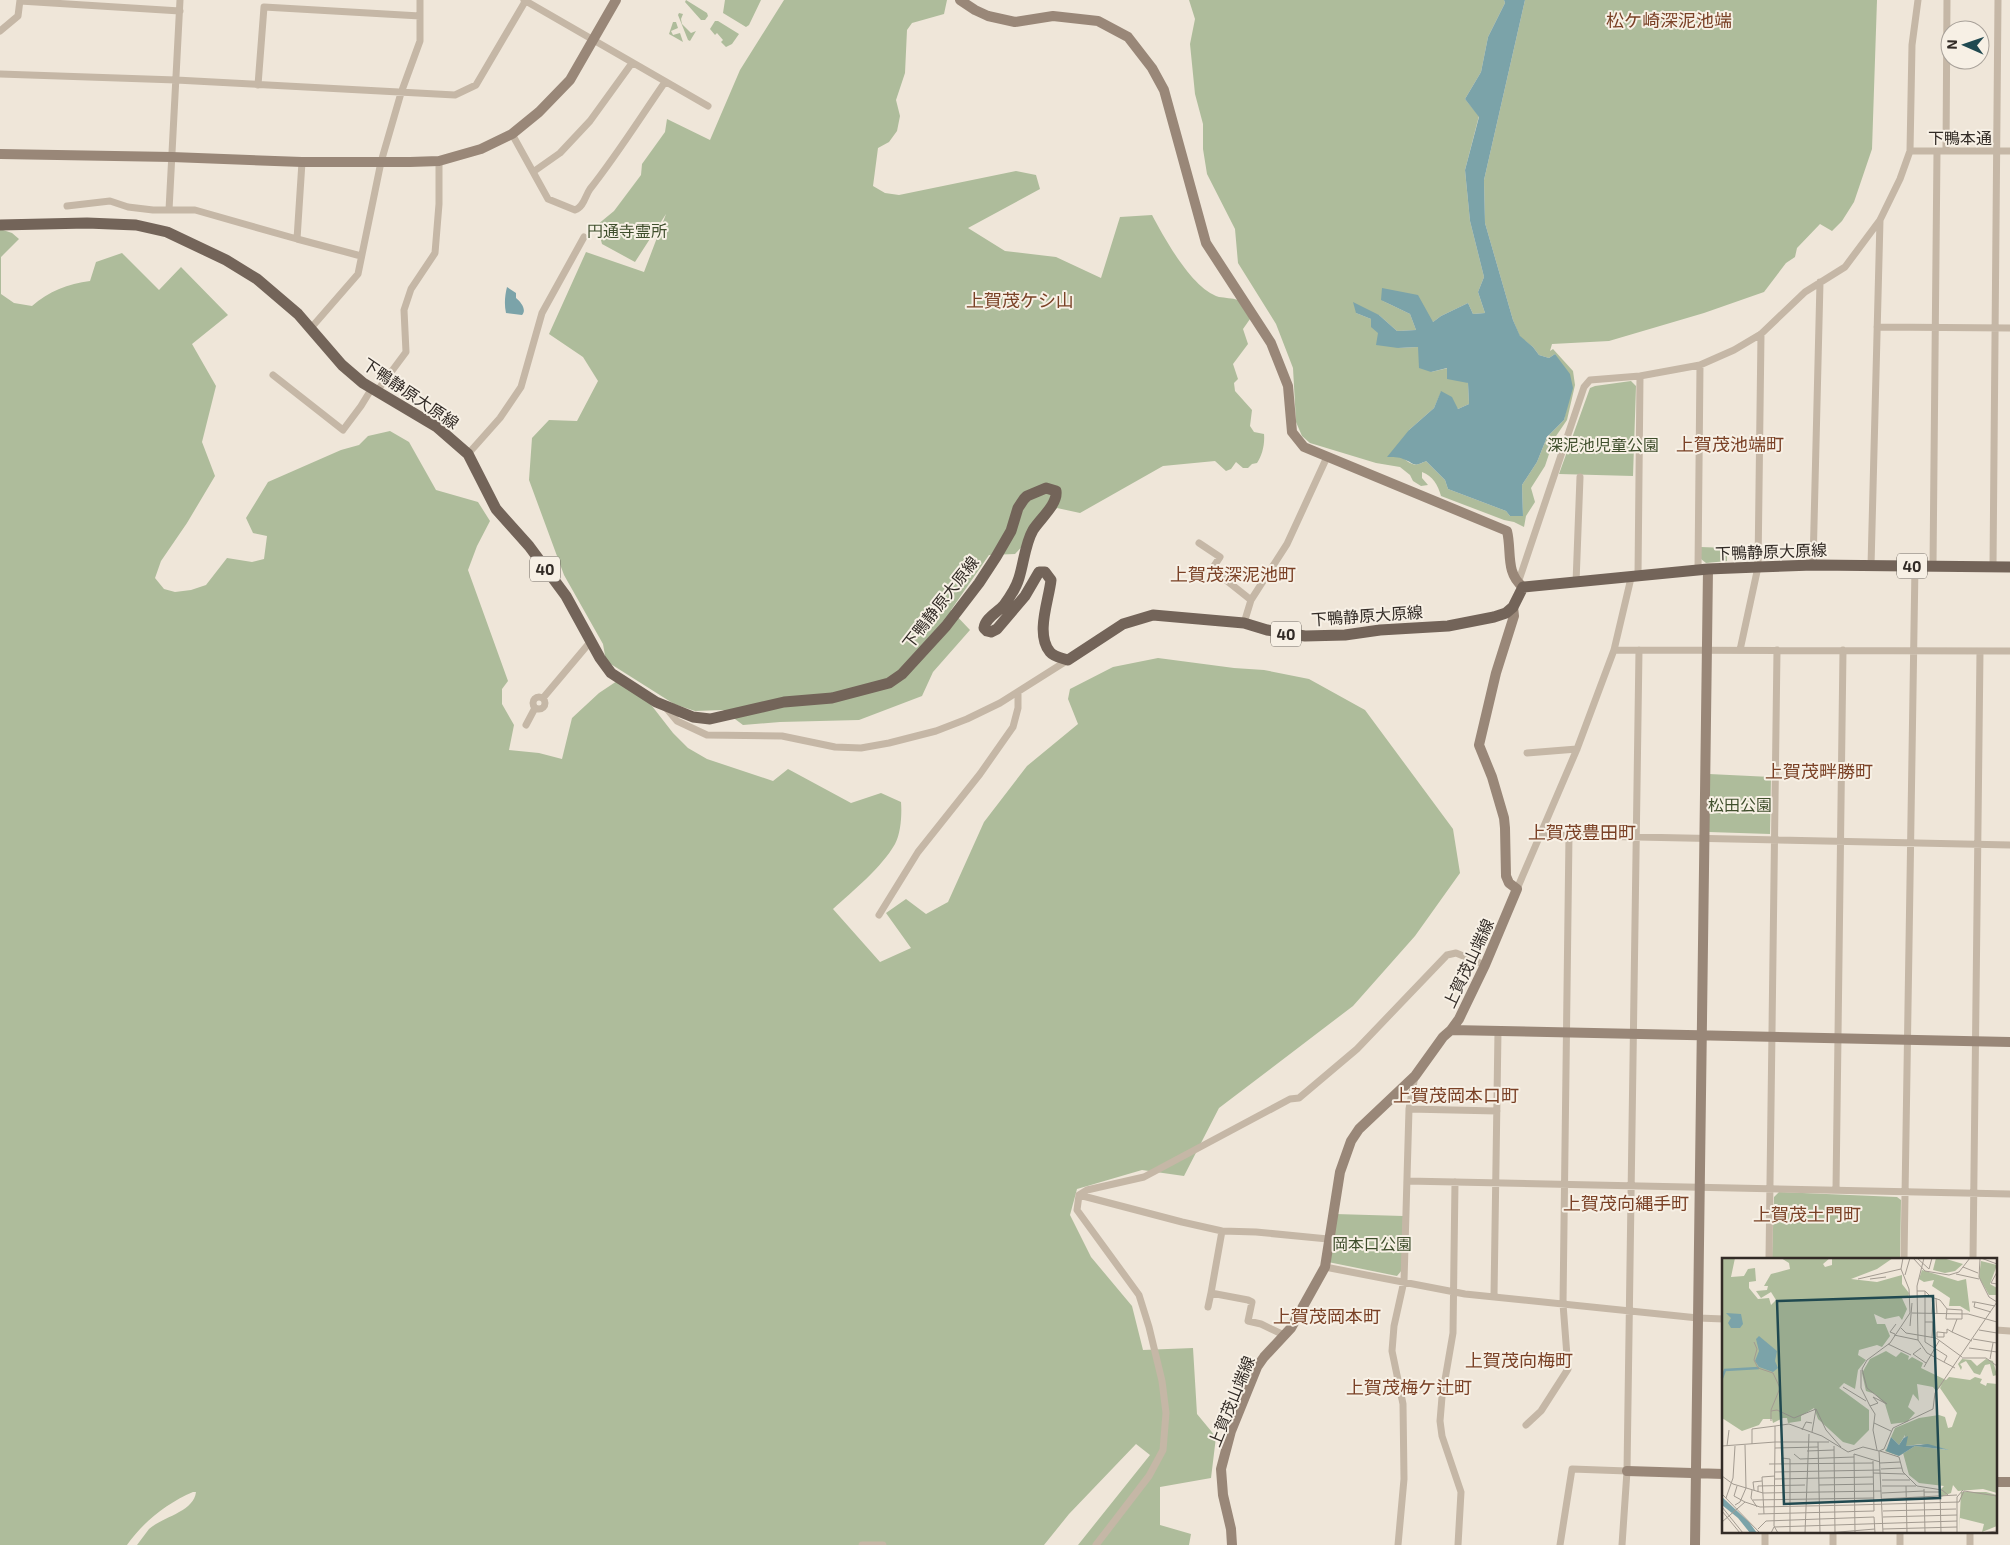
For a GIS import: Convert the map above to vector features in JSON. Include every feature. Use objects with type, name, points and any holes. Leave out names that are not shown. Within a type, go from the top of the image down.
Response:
[{"type":"main road","name":"下鴨静原大原線","points":[[0,225],[87,223],[136,226],[167,232],[226,260],[257,279],[274,292],[311,328],[342,365],[363,383],[437,427],[468,454],[496,509],[529,546],[566,596],[611,673],[663,705],[693,717],[710,719],[784,702],[832,698],[889,683],[902,674],[946,626],[979,583],[1007,537],[1018,508],[1024,499],[1046,488],[1056,491],[1057,495],[1054,502],[1030,537],[1019,578],[1012,593],[988,620],[984,628],[991,632],[997,629],[1025,596],[1039,572],[1045,572],[1051,580],[1044,615],[1046,642],[1049,651],[1055,656],[1068,660],[1123,624],[1153,615],[1244,623],[1267,630],[1315,637],[1380,630],[1448,626],[1494,617],[1512,607]]},
{"type":"main road","name":"下鴨静原大原線","points":[[1520,585],[1576,583],[1703,570],[1758,567],[1814,565],[2010,567]]},
{"type":"main road","points":[[1512,607],[1520,585]]},
{"type":"street","points":[[0,31],[18,16],[20,0],[180,11]]},
{"type":"street","points":[[169,210],[180,0]]},
{"type":"street","points":[[311,328],[358,274],[381,162],[401,92],[420,41],[420,0]]},
{"type":"street","points":[[0,74],[176,80],[455,95],[476,86],[525,0],[708,106]]},
{"type":"street","points":[[0,154],[172,157],[302,162],[439,161],[481,149],[512,134],[557,95],[570,80],[616,0]]},
{"type":"street","points":[[960,0],[975,10],[996,18],[1015,22],[1053,16],[1098,22],[1128,38],[1152,68],[1164,90],[1206,242],[1214,257],[1257,319],[1282,370],[1290,400],[1292,432],[1304,447],[1507,531],[1511,569],[1520,585]]},
{"type":"street","points":[[1520,585],[1584,386],[1590,380],[1640,376],[1700,365],[1734,350],[1761,334],[1805,292],[1845,267],[1880,220],[1900,179],[1910,151],[1912,45],[1918,0]]},
{"type":"street","points":[[1946,151],[1948,0]]},
{"type":"street","points":[[1993,567],[1998,0]]},
{"type":"street","points":[[258,85],[264,7],[420,16]]},
{"type":"street","points":[[533,172],[560,153],[590,120],[632,63]]},
{"type":"street","points":[[512,134],[548,199],[575,210],[580,208],[589,191],[604,174],[618,150],[665,82]]},
{"type":"street","name":"下鴨本通","points":[[1910,151],[2010,151]]},
{"type":"street","points":[[1933,566],[1937,151]]},
{"type":"street","points":[[273,375],[343,430],[374,389],[406,352],[404,310],[411,289],[435,252],[439,204],[439,161]]},
{"type":"street","points":[[297,239],[302,162]]},
{"type":"street","points":[[67,206],[110,201],[128,207],[153,210],[195,210],[361,256]]},
{"type":"street","points":[[1871,566],[1880,220]]},
{"type":"street","points":[[468,454],[500,418],[521,387],[542,313],[548,299],[584,237]]},
{"type":"street","points":[[1814,565],[1820,282]]},
{"type":"street","points":[[1878,327],[2010,328]]},
{"type":"street","points":[[1740,650],[1758,567],[1761,334]]},
{"type":"street","points":[[1695,1545],[1706,838],[1707,650],[1703,570],[1700,365]]},
{"type":"street","points":[[1512,607],[1514,616],[1503,656],[1496,673],[1479,745],[1492,777],[1504,818],[1506,828],[1506,876],[1509,883],[1517,889],[1542,835],[1577,750],[1614,650],[1634,577],[1640,376]]},
{"type":"street","points":[[1244,623],[1251,600],[1287,544],[1327,457]]},
{"type":"street","points":[[1576,583],[1580,477]]},
{"type":"street","points":[[1199,543],[1220,557],[1212,569],[1251,600]]},
{"type":"street","points":[[1904,1258],[1915,566]]},
{"type":"street","points":[[526,725],[535,708],[532,703],[533,699],[539,696],[543,698],[591,641]]},
{"type":"street","points":[[1614,650],[2010,651]]},
{"type":"street","points":[[1622,1545],[1630,1311],[1639,650]]},
{"type":"street","points":[[1769,1258],[1777,650]]},
{"type":"street","points":[[1836,1190],[1843,650]]},
{"type":"street","points":[[1973,1258],[1980,651]]},
{"type":"street","points":[[663,705],[677,721],[707,735],[782,736],[835,747],[861,748],[889,744],[936,731],[967,719],[1018,692],[1068,660]]},
{"type":"street","points":[[879,915],[918,852],[980,774],[1014,727],[1018,708],[1018,692]]},
{"type":"street","points":[[1527,753],[1577,750]]},
{"type":"street","points":[[1542,835],[2010,845]]},
{"type":"street","points":[[1526,1425],[1541,1411],[1568,1369],[1563,1304],[1569,836]]},
{"type":"street","name":"上賀茂山端線","points":[[1232,1545],[1223,1495],[1221,1469],[1231,1431],[1257,1368],[1291,1328],[1325,1267],[1340,1172],[1351,1141],[1359,1129],[1415,1076],[1443,1037],[1459,1019],[1485,965],[1517,889]]},
{"type":"street","points":[[1079,1195],[1087,1190],[1144,1177],[1290,1099],[1299,1098],[1357,1050],[1446,955],[1456,953],[1485,965]]},
{"type":"street","points":[[1451,1030],[2010,1042]]},
{"type":"street","points":[[1494,1296],[1498,1031]]},
{"type":"street","points":[[1398,1545],[1404,1479],[1403,1412],[1392,1351],[1394,1326],[1404,1281],[1409,1109],[1415,1076]]},
{"type":"street","points":[[1409,1109],[1497,1111]]},
{"type":"street","points":[[1407,1181],[2010,1194]]},
{"type":"street","points":[[1455,1182],[1453,1333],[1442,1397],[1440,1421],[1442,1436],[1461,1492],[1458,1545]]},
{"type":"street","points":[[1079,1195],[1182,1222],[1222,1230],[1328,1239]]},
{"type":"street","points":[[1079,1195],[1077,1210],[1139,1295],[1157,1363],[1166,1413],[1163,1450],[1149,1476],[1096,1545]]},
{"type":"street","points":[[1208,1307],[1222,1230]]},
{"type":"street","points":[[1325,1267],[1454,1292],[1698,1318],[1722,1318]]},
{"type":"street","points":[[1211,1293],[1252,1302],[1248,1321],[1261,1324],[1284,1335]]},
{"type":"street","points":[[1560,1545],[1572,1469],[1722,1474]]},
{"type":"street","points":[[1765,1532],[1765,1545]]},
{"type":"street","points":[[1833,1532],[1833,1545]]},
{"type":"street","points":[[1900,1532],[1900,1545]]},
{"type":"street","points":[[1970,1532],[1970,1545]]},
{"type":"street","points":[[862,1545],[883,1545]]},
{"type":"green space","points":[[686,0],[707,13],[708,16],[705,20],[701,20],[685,2]]},
{"type":"green space","points":[[725,0],[761,0],[749,25],[746,27],[723,13]]},
{"type":"green space","name":"円通寺霊所","points":[[784,0],[947,0],[944,14],[912,23],[907,30],[905,73],[896,100],[900,116],[897,131],[889,142],[878,148],[873,186],[885,193],[899,195],[1016,171],[1036,175],[1040,189],[968,228],[1005,251],[1056,257],[1101,278],[1120,217],[1152,215],[1164,237],[1189,274],[1209,292],[1219,297],[1238,300],[1250,319],[1243,329],[1248,344],[1233,364],[1238,379],[1234,383],[1235,391],[1252,410],[1250,426],[1254,432],[1264,434],[1264,442],[1259,460],[1248,468],[1243,468],[1236,462],[1231,469],[1226,471],[1215,461],[1163,466],[1080,513],[1057,508],[1015,554],[989,555],[951,610],[970,630],[933,672],[922,696],[859,720],[743,725],[723,710],[695,711],[674,704],[606,661],[603,644],[564,575],[529,480],[532,438],[549,420],[577,421],[598,381],[583,357],[549,334],[586,252],[644,272],[666,214],[635,262],[602,244],[597,225],[614,211],[641,175],[642,164],[665,132],[667,119],[710,140],[740,70]]},
{"type":"green space","points":[[1189,0],[1504,0],[1505,3],[1488,37],[1481,72],[1465,99],[1479,116],[1465,170],[1470,221],[1484,277],[1478,292],[1485,313],[1473,314],[1468,303],[1433,322],[1381,300],[1410,314],[1416,330],[1397,331],[1379,315],[1356,313],[1371,319],[1398,348],[1418,347],[1431,372],[1448,368],[1468,383],[1469,404],[1458,409],[1441,392],[1434,408],[1409,430],[1403,458],[1414,464],[1426,461],[1445,480],[1448,489],[1506,511],[1510,516],[1523,516],[1522,485],[1537,462],[1547,437],[1564,420],[1567,405],[1555,354],[1549,358],[1539,355],[1533,347],[1520,337],[1513,320],[1485,223],[1484,180],[1525,0],[1877,0],[1872,149],[1854,202],[1842,221],[1832,231],[1820,224],[1797,248],[1795,257],[1786,263],[1764,292],[1704,313],[1609,341],[1552,344],[1550,351],[1553,349],[1573,371],[1575,385],[1567,420],[1554,439],[1545,466],[1531,488],[1535,502],[1526,516],[1524,527],[1441,496],[1435,481],[1422,472],[1422,478],[1428,485],[1421,486],[1413,481],[1410,475],[1400,467],[1376,463],[1310,443],[1302,436],[1296,422],[1293,368],[1276,324],[1238,263],[1235,229],[1207,174],[1203,149],[1203,124],[1195,94],[1190,44],[1195,19]]},
{"type":"green space","points":[[679,13],[683,14],[682,24],[691,33],[696,31],[690,41],[688,40],[678,15]]},
{"type":"green space","points":[[715,21],[739,34],[732,44],[726,47],[721,42],[723,40],[717,33],[715,35],[710,29]]},
{"type":"green space","points":[[673,22],[676,22],[678,28],[671,31],[673,35],[680,33],[683,42],[669,34]]},
{"type":"green space","points":[[0,229],[12,233],[19,239],[1,257],[1,294],[14,303],[32,306],[45,296],[59,289],[90,281],[96,262],[122,253],[159,290],[181,267],[228,315],[192,344],[216,386],[202,442],[215,476],[187,523],[161,561],[155,578],[164,589],[175,592],[191,590],[206,585],[227,558],[252,562],[264,559],[267,536],[253,533],[246,518],[268,482],[341,450],[359,445],[368,436],[390,431],[409,442],[436,490],[478,502],[490,521],[477,546],[468,570],[508,681],[502,689],[502,704],[514,725],[509,750],[539,753],[562,759],[572,718],[599,693],[617,681],[638,688],[673,733],[688,748],[707,759],[773,781],[788,769],[851,803],[881,793],[901,802],[901,823],[895,844],[875,870],[833,909],[880,962],[911,948],[886,913],[906,899],[926,914],[948,902],[984,822],[1027,766],[1078,724],[1068,699],[1070,689],[1113,667],[1158,658],[1264,670],[1309,679],[1365,710],[1453,829],[1460,873],[1415,936],[1353,1006],[1219,1108],[1184,1176],[1142,1170],[1077,1189],[1070,1215],[1091,1257],[1132,1306],[1143,1350],[1193,1348],[1197,1414],[1216,1437],[1211,1478],[1160,1487],[1160,1525],[1191,1534],[1189,1545],[1078,1545],[1150,1455],[1136,1444],[1069,1514],[1044,1545],[137,1545],[149,1529],[190,1505],[196,1492],[193,1492],[156,1514],[127,1545],[0,1545]]},
{"type":"green space","name":"深泥池児童公園","points":[[1631,381],[1636,386],[1633,476],[1559,474],[1590,388]]},
{"type":"green space","points":[[1701,547],[1727,548],[1727,561],[1706,563],[1701,559]]},
{"type":"green space","name":"松田公園","points":[[1709,774],[1771,777],[1770,834],[1709,832]]},
{"type":"green space","points":[[1779,1192],[1897,1197],[1901,1200],[1900,1258],[1772,1258],[1774,1197]]},
{"type":"green space","name":"岡本口公園","points":[[1335,1214],[1403,1216],[1402,1270],[1397,1276],[1328,1262]]},
{"type":"water","points":[[1504,0],[1525,0],[1484,180],[1485,223],[1513,320],[1520,336],[1539,355],[1549,358],[1555,354],[1570,374],[1573,388],[1564,420],[1547,437],[1537,462],[1522,485],[1523,516],[1510,516],[1506,511],[1448,489],[1445,480],[1426,461],[1414,464],[1400,458],[1387,457],[1409,430],[1434,408],[1441,391],[1452,397],[1458,409],[1469,404],[1468,383],[1447,379],[1447,368],[1431,372],[1419,368],[1418,347],[1398,348],[1376,345],[1378,333],[1371,327],[1371,319],[1356,313],[1353,302],[1379,315],[1397,331],[1416,330],[1410,314],[1381,300],[1382,288],[1418,295],[1433,322],[1468,303],[1473,314],[1485,313],[1478,292],[1484,277],[1470,221],[1465,170],[1479,117],[1465,99],[1481,72],[1488,37],[1505,3]]},
{"type":"water","points":[[507,287],[516,293],[516,298],[524,308],[522,315],[506,313]]},
{"type":"district","name":"松ケ崎深泥池端","points":[[1669,20]]},
{"type":"district","name":"上賀茂ケシ山","points":[[1020,300]]},
{"type":"district","name":"上賀茂池端町","points":[[1730,444]]},
{"type":"district","name":"上賀茂深泥池町","points":[[1233,574]]},
{"type":"district","name":"上賀茂畔勝町","points":[[1819,771]]},
{"type":"district","name":"上賀茂豊田町","points":[[1582,832]]},
{"type":"district","name":"上賀茂岡本口町","points":[[1456,1095]]},
{"type":"district","name":"上賀茂向縄手町","points":[[1626,1203]]},
{"type":"district","name":"上賀茂土門町","points":[[1807,1214]]},
{"type":"district","name":"上賀茂岡本町","points":[[1327,1316]]},
{"type":"district","name":"上賀茂向梅町","points":[[1519,1360]]},
{"type":"district","name":"上賀茂梅ケ辻町","points":[[1409,1387]]}]
